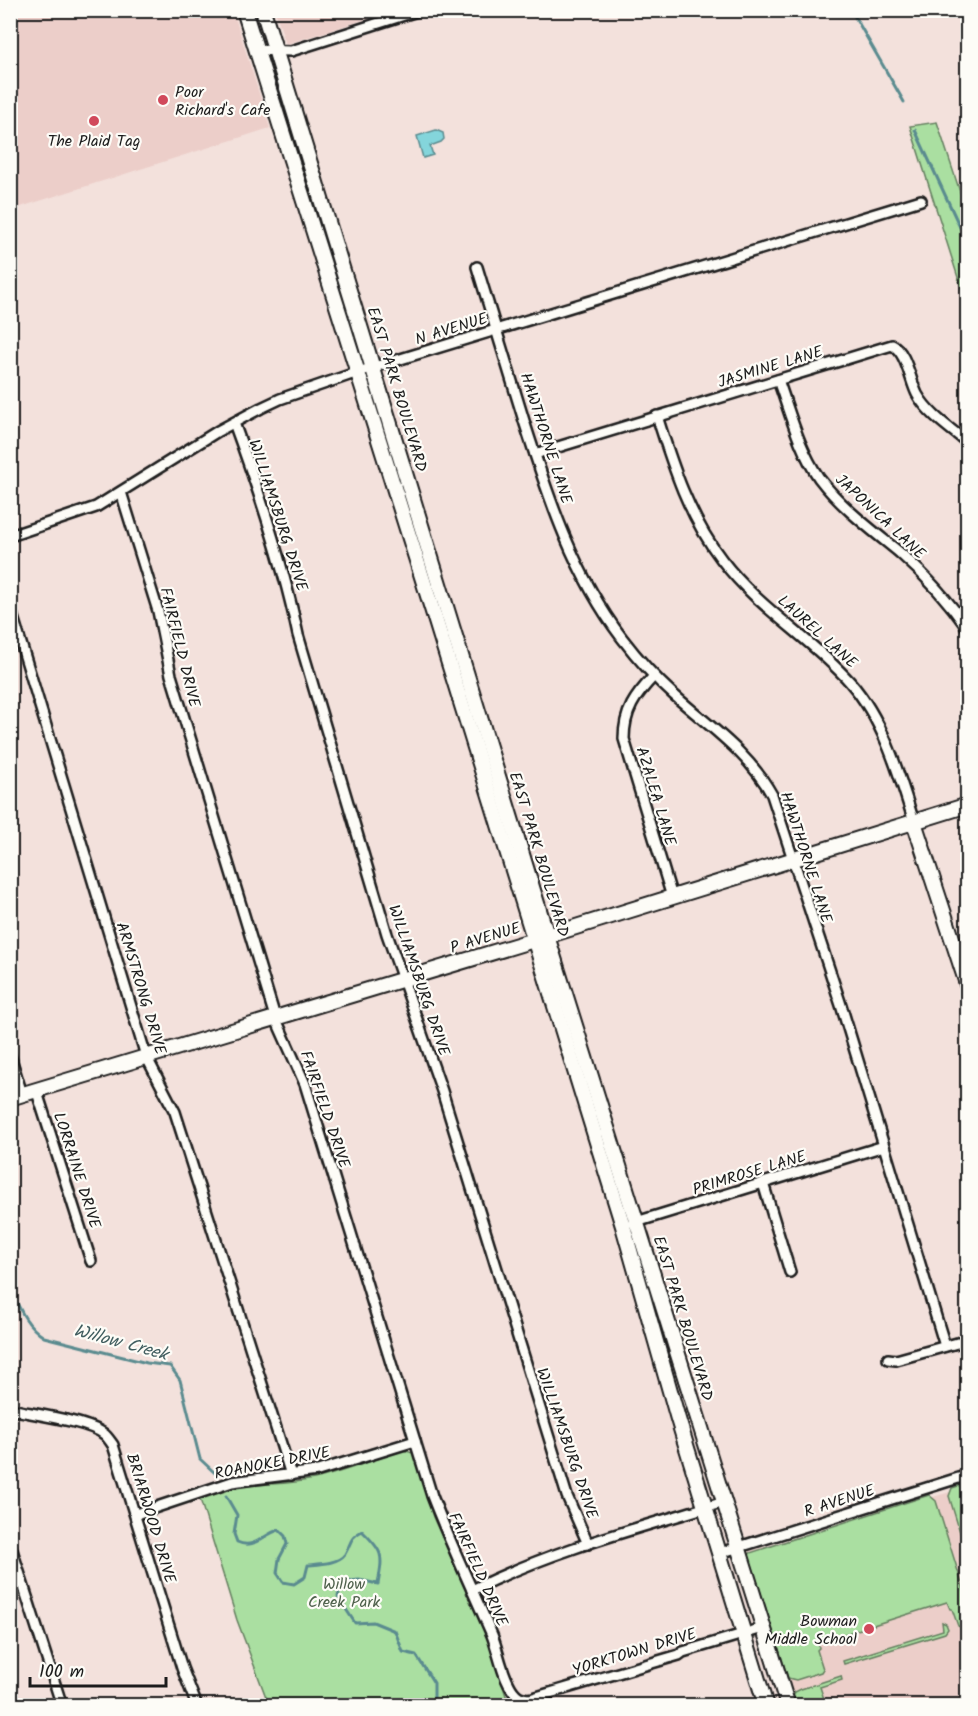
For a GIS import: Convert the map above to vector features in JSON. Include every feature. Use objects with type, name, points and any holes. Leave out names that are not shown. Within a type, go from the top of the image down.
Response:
[{"type":"main road","name":"EAST PARK BOULEVARD","points":[[244,10],[622,1226],[678,1419],[766,1706]]},
{"type":"main road","name":"EAST PARK BOULEVARD","points":[[263,10],[547,936],[788,1706]]},
{"type":"main road","name":"P AVENUE","points":[[16,1096],[547,936],[968,805]]},
{"type":"main road","name":"LAUREL LANE","points":[[914,822],[968,987]]},
{"type":"main road","points":[[678,1419],[696,1414]]},
{"type":"street","points":[[257,50],[291,51],[420,10]]},
{"type":"street","name":"N AVENUE","points":[[10,536],[85,512],[234,423],[280,399],[358,372],[921,200]]},
{"type":"street","name":"HAWTHORNE LANE","points":[[477,267],[535,454],[571,553],[615,628],[654,676],[736,748],[760,776],[772,795],[841,1005],[945,1346]]},
{"type":"street","name":"JASMINE LANE","points":[[535,454],[892,345],[902,353],[909,377],[919,397],[936,416],[968,443]]},
{"type":"street","name":"JAPONICA LANE","points":[[778,380],[804,451],[819,477],[850,511],[917,570],[968,629]]},
{"type":"street","name":"LAUREL LANE","points":[[657,416],[682,491],[700,529],[722,561],[746,588],[851,684],[873,716],[892,754],[914,822]]},
{"type":"street","name":"WILLIAMSBURG DRIVE","points":[[234,423],[251,469],[387,934],[442,1091],[567,1496],[588,1544]]},
{"type":"street","name":"FAIRFIELD DRIVE","points":[[121,492],[158,611],[171,675],[275,1017],[305,1084],[442,1524],[515,1694]]},
{"type":"street","name":"ARMSTRONG DRIVE","points":[[10,607],[146,1056],[176,1112],[291,1475]]},
{"type":"street","name":"AZALEA LANE","points":[[654,676],[641,690],[628,710],[624,739],[672,897]]},
{"type":"street","points":[[10,1055],[16,1096]]},
{"type":"street","name":"LORRAINE DRIVE","points":[[36,1089],[91,1261]]},
{"type":"street","name":"PRIMROSE LANE","points":[[622,1226],[884,1146]]},
{"type":"street","points":[[763,1183],[790,1272]]},
{"type":"street","points":[[888,1359],[896,1360],[968,1340]]},
{"type":"street","name":"BRIARWOOD DRIVE","points":[[10,1409],[68,1421],[103,1433],[116,1450],[182,1668],[196,1706]]},
{"type":"street","name":"ROANOKE DRIVE","points":[[136,1514],[232,1482],[318,1472],[415,1442]]},
{"type":"street","name":"R AVENUE","points":[[720,1553],[968,1475]]},
{"type":"street","points":[[472,1590],[526,1565],[724,1502]]},
{"type":"street","points":[[10,1544],[62,1706]]},
{"type":"street","name":"YORKTOWN DRIVE","points":[[515,1694],[523,1698],[533,1698],[763,1628]]},
{"type":"shaded area","points":[[11,10],[233,11],[270,128],[11,210]]},
{"type":"shaded area","points":[[275,10],[392,11],[286,44]]},
{"type":"shaded area","name":"Bowman Middle School","points":[[967,1487],[967,1705],[794,1705],[747,1552]]},
{"type":"green space","points":[[937,122],[967,213],[967,306],[910,126]]},
{"type":"green space","name":"Willow Creek Park","points":[[403,1450],[413,1453],[433,1517],[488,1640],[509,1705],[269,1705],[237,1620],[200,1499],[243,1486],[314,1479]]},
{"type":"green space","points":[[968,1483],[967,1555],[949,1496],[952,1488]]},
{"type":"green space","points":[[929,1495],[936,1501],[967,1600],[967,1625],[962,1628],[958,1626],[947,1602],[835,1637],[834,1634],[818,1642],[817,1650],[823,1669],[821,1672],[796,1680],[788,1678],[749,1556],[750,1553]]},
{"type":"green space","points":[[942,1622],[948,1629],[945,1633],[844,1664],[843,1661],[943,1630]]},
{"type":"green space","points":[[841,1676],[842,1680],[820,1687],[826,1705],[795,1705],[793,1697],[795,1692]]},
{"type":"water","points":[[436,130],[443,133],[444,139],[430,146],[433,155],[423,158],[417,136]]},
{"type":"waterway","points":[[851,10],[904,102]]},
{"type":"waterway","points":[[915,130],[965,238],[968,252]]},
{"type":"waterway","name":"Willow Creek","points":[[10,1288],[28,1322],[44,1337],[147,1363],[170,1366],[180,1380],[200,1459],[216,1474]]},
{"type":"waterway","name":"Willow Creek","points":[[226,1496],[237,1515],[234,1534],[237,1542],[254,1543],[279,1530],[285,1536],[287,1544],[279,1559],[277,1573],[283,1582],[294,1584],[305,1577],[308,1565],[338,1560],[345,1554],[353,1538],[362,1531],[369,1538],[378,1549],[381,1560],[378,1584],[359,1580],[341,1582],[338,1597],[355,1623],[373,1622],[395,1631],[403,1652],[416,1655],[434,1683],[434,1706]]},
{"type":"place","name":"Poor Richard's Cafe","points":[[163,100]]},
{"type":"place","name":"The Plaid Tag","points":[[94,121]]},
{"type":"place","name":"Bowman Middle School","points":[[869,1629]]}]
